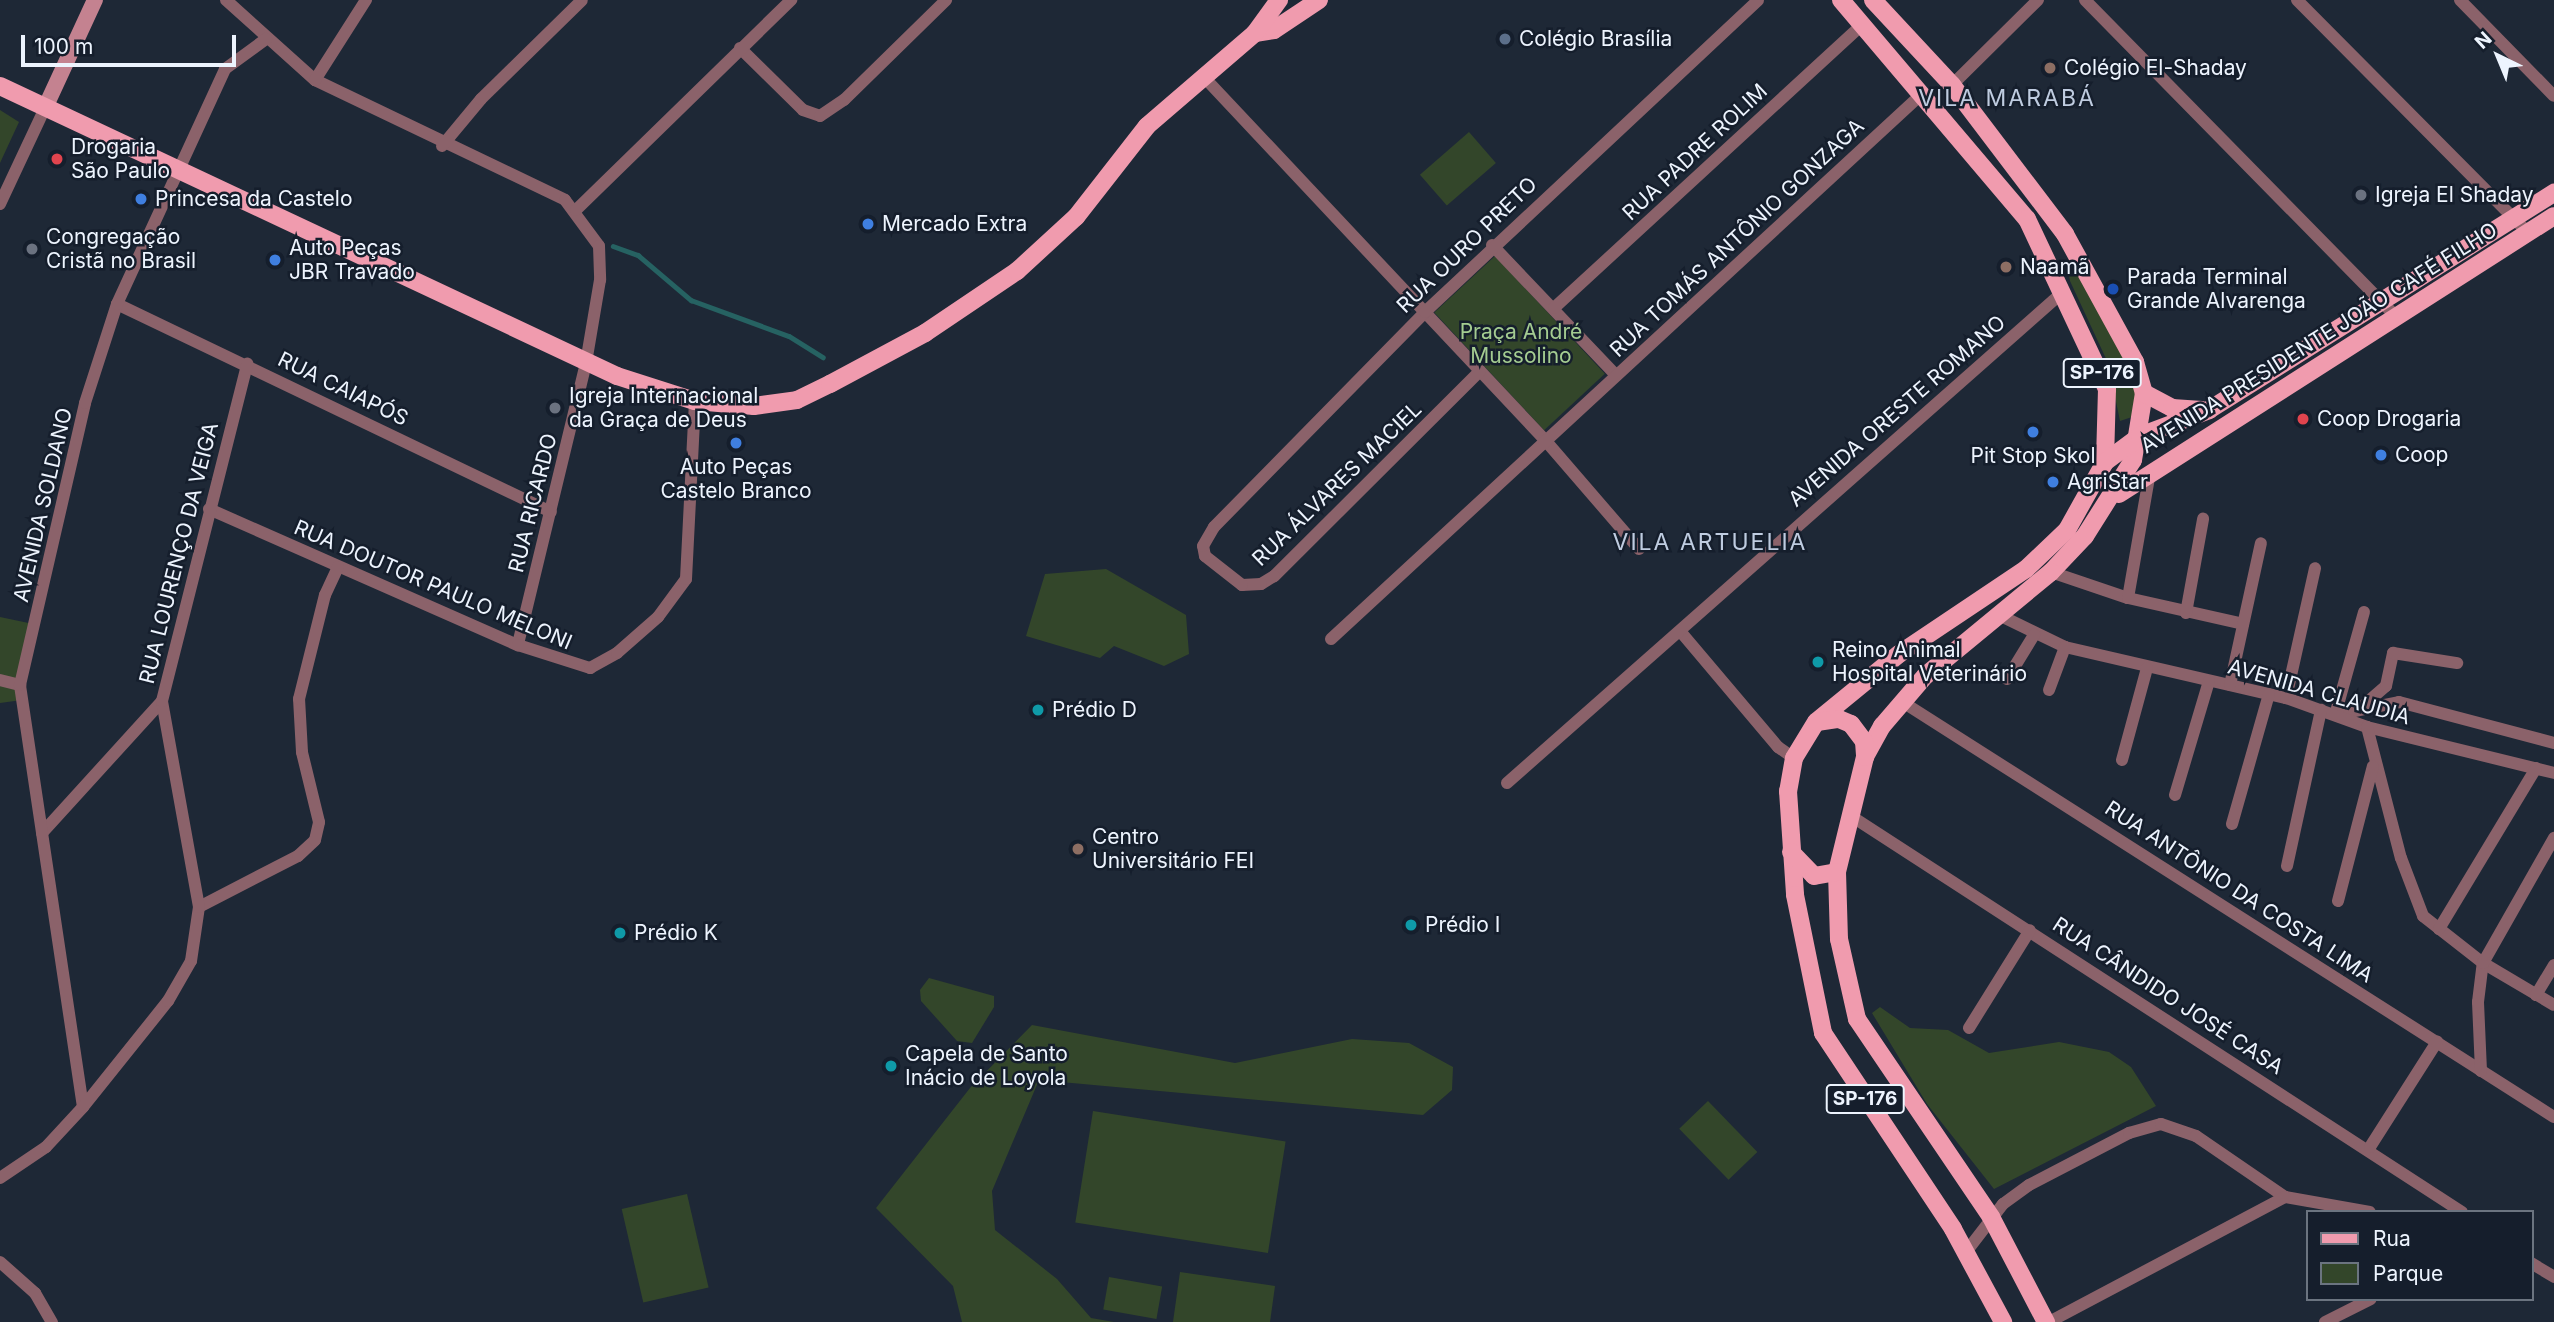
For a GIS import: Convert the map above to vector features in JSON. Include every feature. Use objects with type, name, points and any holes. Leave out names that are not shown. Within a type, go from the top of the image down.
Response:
[{"type":"main road","points":[[0,86],[586,363],[695,401],[754,406],[797,400],[925,333],[1044,249],[1076,217],[1147,126],[1202,75],[1255,33],[1279,0]]},
{"type":"main road","points":[[1255,33],[1274,30],[1318,0]]},
{"type":"main road","name":"SP-176","points":[[1841,0],[1923,93],[2027,219],[2107,389],[2105,462],[2090,496],[2047,551],[1899,654],[1816,722],[1794,758],[1787,816],[1803,948],[1823,1033],[1966,1252],[2003,1322]]},
{"type":"main road","name":"SP-176","points":[[1873,0],[1952,85],[2065,234],[2130,352],[2144,393],[2140,436],[2110,500],[2051,572],[1997,614],[1901,701],[1866,757],[1837,872],[1839,939],[1857,1018],[1991,1217],[2047,1322]]},
{"type":"main road","name":"AVENIDA PRESIDENTE JOÃO CAFÉ FILHO","points":[[2105,462],[2140,436],[2209,410],[2554,193]]},
{"type":"main road","name":"AVENIDA PRESIDENTE JOÃO CAFÉ FILHO","points":[[2110,500],[2554,216]]},
{"type":"main road","points":[[2027,219],[2049,232],[2065,234]]},
{"type":"main road","points":[[2144,393],[2172,408],[2209,410]]},
{"type":"main road","points":[[1816,722],[1839,719],[1851,723],[1864,741],[1866,757]]},
{"type":"main road","points":[[1791,852],[1814,876],[1837,872]]},
{"type":"street","points":[[0,204],[95,0]]},
{"type":"street","points":[[226,0],[265,39],[315,80],[442,146],[576,210],[791,0]]},
{"type":"street","points":[[315,80],[366,0]]},
{"type":"street","points":[[442,146],[481,99],[582,0]]},
{"type":"street","points":[[740,48],[803,110],[820,116],[844,100],[946,0]]},
{"type":"street","name":"RUA OURO PRETO","points":[[1214,527],[1492,245],[1758,0]]},
{"type":"street","points":[[1952,85],[2038,0]]},
{"type":"street","points":[[2085,0],[2396,317]]},
{"type":"street","points":[[2297,0],[2527,232]]},
{"type":"street","points":[[2460,0],[2554,96]]},
{"type":"street","name":"RUA PADRE ROLIM","points":[[1554,308],[1863,24]]},
{"type":"street","name":"AVENIDA SOLDANO","points":[[83,1107],[20,685],[82,416],[117,304],[225,69],[265,39]]},
{"type":"street","points":[[1202,75],[1545,440],[1639,549]]},
{"type":"street","name":"RUA TOMÁS ANTÔNIO GONZAGA","points":[[1331,639],[1923,93]]},
{"type":"street","name":"RUA RICARDO","points":[[518,645],[586,363],[601,261],[593,232],[576,210]]},
{"type":"street","points":[[1492,245],[1616,374]]},
{"type":"street","name":"AVENIDA ORESTE ROMANO","points":[[1507,783],[2063,292]]},
{"type":"street","name":"RUA CAIAPÓS","points":[[117,304],[551,512]]},
{"type":"street","name":"RUA LOURENÇO DA VEIGA","points":[[0,1178],[46,1147],[83,1107],[181,981],[198,938],[199,907],[162,701],[247,364]]},
{"type":"street","name":"RUA ÁLVARES MACIEL","points":[[1214,527],[1203,546],[1205,556],[1242,584],[1261,584],[1480,371]]},
{"type":"street","name":"RUA DOUTOR PAULO MELONI","points":[[209,509],[518,645],[590,668],[634,639],[679,593],[690,551],[695,401]]},
{"type":"street","points":[[2128,598],[2150,472]]},
{"type":"street","points":[[2186,613],[2203,519]]},
{"type":"street","points":[[2230,685],[2261,543]]},
{"type":"street","points":[[199,907],[298,856],[315,840],[318,821],[302,752],[299,699],[325,595],[338,567]]},
{"type":"street","points":[[2286,698],[2315,568]]},
{"type":"street","points":[[2051,572],[2128,598],[2243,624]]},
{"type":"street","points":[[2335,715],[2364,612]]},
{"type":"street","name":"AVENIDA CLAUDIA","points":[[1997,614],[2034,635],[2065,647],[2286,698],[2367,727],[2554,773]]},
{"type":"street","points":[[1681,631],[1778,747],[1794,758]]},
{"type":"street","points":[[2007,679],[2034,635]]},
{"type":"street","points":[[2049,690],[2065,647]]},
{"type":"street","points":[[2364,705],[2386,685],[2393,653],[2457,663]]},
{"type":"street","points":[[2122,760],[2147,668]]},
{"type":"street","points":[[0,680],[20,685]]},
{"type":"street","points":[[2175,796],[2209,681]]},
{"type":"street","points":[[2232,824],[2270,694]]},
{"type":"street","points":[[42,833],[162,701]]},
{"type":"street","name":"RUA ANTÔNIO DA COSTA LIMA","points":[[1901,701],[2554,1118]]},
{"type":"street","points":[[2335,715],[2364,705],[2399,702],[2554,743]]},
{"type":"street","points":[[2287,866],[2320,710]]},
{"type":"street","points":[[2367,727],[2373,765],[2415,902],[2439,929],[2483,962],[2554,1005]]},
{"type":"street","points":[[2338,901],[2373,765]]},
{"type":"street","points":[[2439,929],[2536,768]]},
{"type":"street","name":"RUA CÂNDIDO JOSÉ CASA","points":[[1851,816],[2370,1147],[2459,1210]]},
{"type":"street","points":[[2482,1070],[2478,1002],[2483,962],[2554,838]]},
{"type":"street","points":[[1969,1028],[2030,930]]},
{"type":"street","points":[[2536,995],[2554,965]]},
{"type":"street","points":[[2370,1147],[2437,1042]]},
{"type":"street","points":[[1966,1252],[1991,1217],[2029,1185],[2129,1133],[2161,1124],[2196,1136],[2285,1197],[2359,1210]]},
{"type":"street","points":[[2047,1322],[2285,1197]]},
{"type":"street","points":[[0,1262],[35,1293],[52,1322]]},
{"type":"street","points":[[2533,1264],[2554,1278]]},
{"type":"street","points":[[2325,1322],[2367,1301]]},
{"type":"green space","points":[[0,110],[19,122],[0,163]]},
{"type":"green space","points":[[1469,132],[1496,163],[1447,206],[1420,175]]},
{"type":"green space","name":"Praça André Mussolino","points":[[1495,256],[1605,374],[1544,430],[1434,313]]},
{"type":"green space","points":[[2072,263],[2135,376],[2138,415],[2120,421],[2108,363],[2070,281],[2067,265]]},
{"type":"green space","points":[[1106,569],[1186,615],[1189,654],[1164,666],[1114,646],[1100,658],[1026,636],[1045,574]]},
{"type":"green space","points":[[0,617],[38,625],[22,700],[0,703]]},
{"type":"green space","points":[[929,978],[994,996],[994,1007],[972,1043],[957,1041],[921,1001],[920,990]]},
{"type":"green space","points":[[1880,1007],[1910,1028],[1948,1030],[1989,1053],[2059,1042],[2109,1052],[2131,1067],[2156,1106],[1994,1189],[1927,1104],[1872,1013]]},
{"type":"green space","points":[[1032,1025],[1235,1063],[1352,1039],[1409,1043],[1453,1067],[1452,1090],[1423,1115],[1039,1080],[992,1191],[995,1230],[1057,1279],[1091,1318],[1114,1322],[962,1322],[953,1286],[876,1208],[970,1088]]},
{"type":"green space","points":[[1708,1101],[1757,1152],[1729,1180],[1679,1129]]},
{"type":"green space","points":[[1093,1111],[1286,1142],[1268,1253],[1075,1223]]},
{"type":"green space","points":[[687,1194],[709,1288],[643,1303],[622,1209]]},
{"type":"green space","points":[[1180,1272],[1275,1286],[1270,1322],[1173,1322]]},
{"type":"green space","points":[[1109,1277],[1162,1286],[1156,1319],[1103,1309]]},
{"type":"waterway","points":[[613,246],[638,255],[691,300],[789,336],[823,357]]},
{"type":"place","name":"Colégio Brasília","points":[[1505,39]]},
{"type":"place","name":"Colégio El-Shaday","points":[[2050,68]]},
{"type":"place","name":"Drogaria São Paulo","points":[[57,159]]},
{"type":"place","name":"Igreja El Shaday","points":[[2361,195]]},
{"type":"place","name":"Princesa da Castelo","points":[[141,199]]},
{"type":"place","name":"Mercado Extra","points":[[868,224]]},
{"type":"place","name":"Congregação Cristã no Brasil","points":[[32,249]]},
{"type":"place","name":"Auto Peças JBR Travado","points":[[275,260]]},
{"type":"place","name":"Naamã","points":[[2006,267]]},
{"type":"place","name":"Parada Terminal Grande Alvarenga","points":[[2113,289]]},
{"type":"place","name":"Igreja Internacional da Graça de Deus","points":[[555,408]]},
{"type":"place","name":"Coop Drogaria","points":[[2303,419]]},
{"type":"place","name":"Pit Stop Skol","points":[[2033,432]]},
{"type":"place","name":"Auto Peças Castelo Branco","points":[[736,443]]},
{"type":"place","name":"Coop","points":[[2381,455]]},
{"type":"place","name":"AgriStar","points":[[2053,482]]},
{"type":"place","name":"Reino Animal Hospital Veterinário","points":[[1818,662]]},
{"type":"place","name":"Prédio D","points":[[1038,710]]},
{"type":"place","name":"Centro Universitário FEI","points":[[1078,849]]},
{"type":"place","name":"Prédio I","points":[[1411,925]]},
{"type":"place","name":"Prédio K","points":[[620,933]]},
{"type":"place","name":"Capela de Santo Inácio de Loyola","points":[[891,1066]]},
{"type":"district","name":"VILA MARABÁ","points":[[2007,98]]},
{"type":"district","name":"VILA ARTUELIA","points":[[1710,542]]}]
